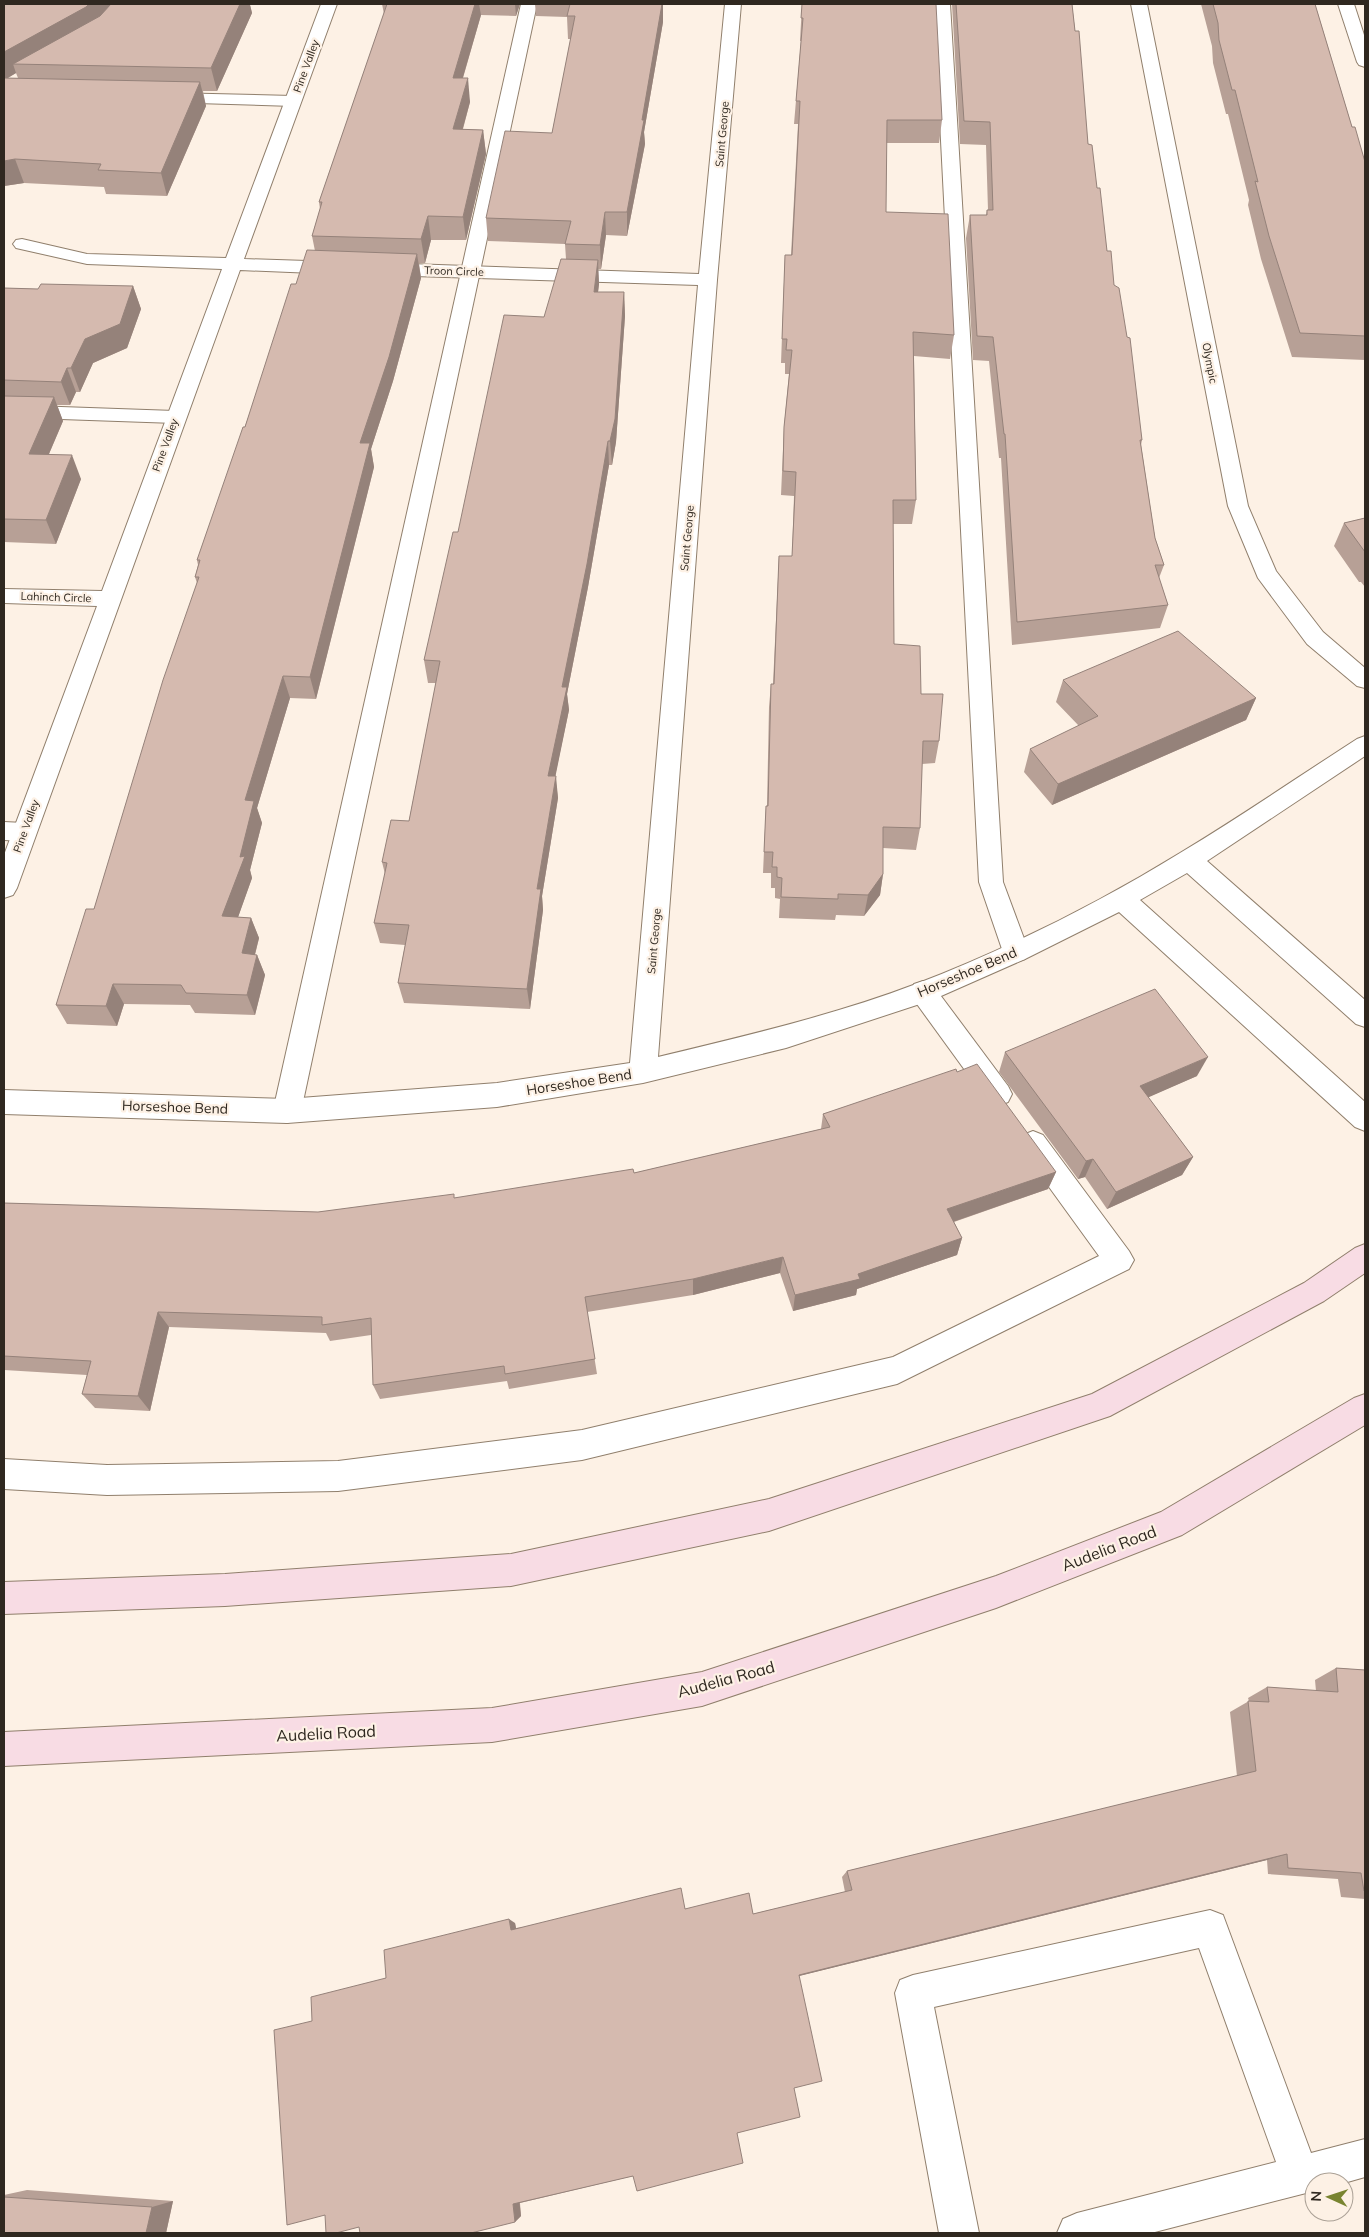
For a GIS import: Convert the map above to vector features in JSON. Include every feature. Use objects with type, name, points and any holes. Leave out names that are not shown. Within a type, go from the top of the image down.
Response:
[{"type":"main road","points":[[4,1598],[225,1590],[511,1570],[769,1515],[1099,1406],[1314,1292],[1365,1257]]},
{"type":"main road","name":"Audelia Road","points":[[4,1749],[492,1725],[702,1689],[996,1592],[1171,1524],[1365,1408]]},
{"type":"street","name":"Pine Valley","points":[[4,888],[14,831],[109,599],[175,417],[234,264],[328,4]]},
{"type":"street","points":[[287,1111],[472,272],[529,4]]},
{"type":"street","name":"Saint George","points":[[643,1072],[708,280],[733,4]]},
{"type":"street","points":[[942,4],[991,882],[1016,952]]},
{"type":"street","name":"Olympic","points":[[1138,4],[1238,506],[1266,573],[1315,638],[1365,680]]},
{"type":"street","points":[[1346,4],[1365,62]]},
{"type":"street","points":[[153,97],[293,101]]},
{"type":"street","name":"Troon Circle","points":[[22,244],[87,259],[708,280]]},
{"type":"street","points":[[4,411],[175,417]]},
{"type":"street","name":"Lahinch Circle","points":[[4,596],[109,599]]},
{"type":"street","name":"Horseshoe Bend","points":[[4,1102],[287,1111],[497,1095],[643,1072],[786,1037],[922,992],[1016,952],[1122,899],[1189,860],[1365,745]]},
{"type":"street","points":[[1189,860],[1365,1016]]},
{"type":"street","points":[[1122,899],[1365,1119]]},
{"type":"street","points":[[4,1474],[107,1480],[338,1476],[582,1445],[897,1370],[1119,1260],[922,992]]},
{"type":"street","points":[[959,2233],[913,1993],[1210,1928],[1300,2175]]},
{"type":"street","points":[[1077,2233],[1365,2158]]},
{"type":"building","points":[[4,4],[89,4],[4,52]]},
{"type":"building","points":[[111,4],[240,4],[211,68],[13,64],[100,16]]},
{"type":"building","points":[[387,4],[475,4],[453,78],[468,78],[453,129],[483,130],[463,217],[428,216],[421,239],[312,236],[322,202],[319,202]]},
{"type":"building","points":[[570,4],[662,4],[627,212],[605,212],[600,245],[565,244],[571,221],[486,218],[505,131],[552,133],[575,16],[567,16]]},
{"type":"building","points":[[802,4],[936,4],[942,120],[887,120],[886,212],[948,214],[954,335],[913,332],[916,500],[893,500],[894,644],[920,646],[921,694],[943,694],[939,741],[923,741],[920,828],[883,827],[883,874],[868,895],[838,894],[838,899],[781,897],[782,878],[777,877],[777,867],[772,867],[773,852],[764,852],[766,806],[768,806],[771,684],[774,684],[779,556],[792,556],[796,472],[783,471],[784,427],[792,350],[786,350],[787,339],[782,339],[785,255],[792,255],[800,101],[796,101],[803,18],[801,18]]},
{"type":"building","points":[[956,4],[1072,4],[1075,31],[1079,31],[1088,144],[1092,145],[1097,188],[1100,188],[1107,251],[1111,251],[1114,285],[1119,288],[1127,337],[1130,338],[1142,440],[1140,440],[1155,538],[1164,565],[1155,565],[1168,605],[1017,622],[1005,434],[993,337],[977,336],[970,215],[987,215],[987,210],[993,210],[990,122],[964,121]]},
{"type":"building","points":[[1213,4],[1315,4],[1352,127],[1355,127],[1365,162],[1365,336],[1300,333],[1269,236],[1255,181],[1258,182],[1235,90],[1232,90],[1219,40],[1218,23]]},
{"type":"building","points":[[4,78],[200,82],[161,173],[98,170],[101,164],[15,159],[4,161]]},
{"type":"building","points":[[307,250],[417,254],[389,357],[360,443],[370,443],[310,677],[283,676],[245,800],[254,801],[240,857],[245,856],[222,916],[251,918],[242,953],[257,955],[247,995],[186,993],[181,985],[113,984],[106,1006],[56,1005],[86,909],[94,909],[163,680],[199,577],[195,577],[200,560],[197,560],[243,427],[245,427],[291,284],[296,284]]},
{"type":"building","points":[[561,259],[598,260],[594,292],[624,292],[615,419],[610,441],[608,441],[587,564],[562,687],[567,687],[548,776],[556,776],[537,889],[541,889],[527,989],[398,983],[409,925],[374,923],[387,863],[382,862],[391,820],[409,821],[440,661],[424,660],[453,532],[458,532],[504,315],[544,317]]},
{"type":"building","points":[[41,284],[133,286],[120,324],[85,339],[71,368],[67,368],[61,382],[4,380],[4,288],[38,289]]},
{"type":"building","points":[[4,396],[54,397],[29,454],[72,455],[46,520],[4,519]]},
{"type":"building","points":[[1365,518],[1365,552],[1344,523]]},
{"type":"building","points":[[1178,631],[1256,698],[1058,784],[1030,749],[1098,716],[1063,680]]},
{"type":"building","points":[[1155,989],[1208,1057],[1140,1086],[1193,1157],[1116,1192],[1093,1159],[1086,1161],[1005,1052]]},
{"type":"building","points":[[977,1064],[1056,1172],[947,1209],[962,1238],[858,1274],[860,1279],[795,1295],[783,1257],[693,1279],[585,1297],[595,1359],[505,1374],[504,1366],[373,1385],[371,1318],[322,1325],[322,1317],[158,1312],[138,1396],[82,1394],[91,1361],[4,1356],[4,1203],[318,1212],[454,1194],[454,1198],[633,1169],[634,1173],[830,1127],[823,1114],[956,1069],[957,1072]]},
{"type":"building","points":[[1336,1668],[1365,1670],[1365,1892],[1361,1873],[1288,1868],[1287,1854],[799,1975],[822,2081],[794,2088],[800,2117],[737,2133],[743,2163],[637,2191],[633,2176],[513,2204],[515,2222],[471,2233],[360,2233],[359,2227],[336,2233],[326,2233],[325,2215],[287,2225],[274,2030],[312,2021],[311,1997],[386,1978],[384,1950],[509,1919],[511,1930],[681,1888],[685,1909],[749,1893],[753,1914],[852,1890],[847,1871],[1256,1771],[1248,1701],[1269,1702],[1267,1687],[1338,1692]]},
{"type":"building","points":[[4,2197],[152,2207],[146,2233],[4,2233]]}]
